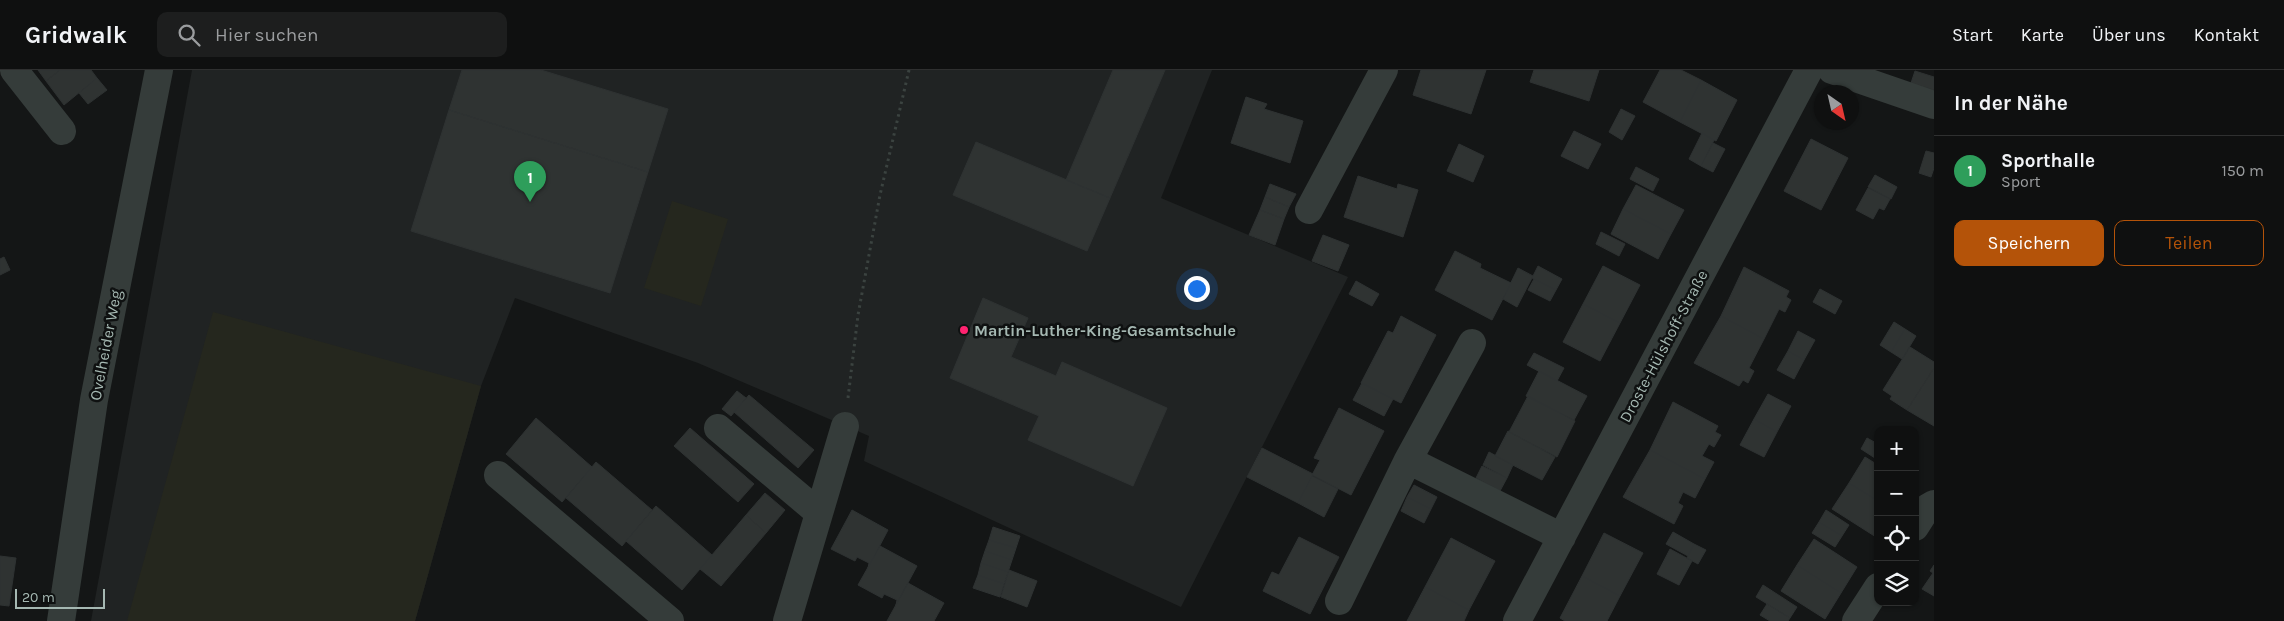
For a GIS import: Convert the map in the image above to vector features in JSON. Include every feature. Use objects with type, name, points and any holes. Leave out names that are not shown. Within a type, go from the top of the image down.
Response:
[{"type":"street","points":[[14,70],[62,131]]},
{"type":"street","name":"Ovelheider Weg","points":[[61,621],[94,400],[159,70]]},
{"type":"street","points":[[1309,210],[1384,70]]},
{"type":"street","name":"Droste-Hülshoff-Straße","points":[[1517,621],[1809,70]]},
{"type":"street","points":[[1832,70],[1934,105]]},
{"type":"street","points":[[1339,601],[1408,460],[1472,343]]},
{"type":"street","points":[[788,621],[845,426]]},
{"type":"street","points":[[718,428],[819,513]]},
{"type":"street","points":[[1408,460],[1562,537]]},
{"type":"street","points":[[498,475],[670,621]]},
{"type":"street","points":[[1919,521],[1927,508],[1934,504]]},
{"type":"street","points":[[1856,621],[1874,593]]},
{"type":"path","points":[[845,426],[858,315],[884,174],[909,70]]},
{"type":"shaded area","name":"Martin-Luther-King-Gesamtschule","points":[[192,70],[1212,70],[1161,198],[1348,277],[1181,607],[864,461],[869,436],[698,363],[515,298],[481,386],[415,621],[91,621]]},
{"type":"shaded area","points":[[672,201],[728,219],[701,306],[644,288]]},
{"type":"shaded area","points":[[213,312],[481,386],[415,621],[127,621]]},
{"type":"building","points":[[38,70],[60,70],[46,81]]},
{"type":"building","points":[[60,70],[91,70],[97,78],[64,105],[46,81]]},
{"type":"building","points":[[462,70],[541,70],[668,109],[648,172],[449,110]]},
{"type":"building","points":[[1113,70],[1165,70],[1110,198],[1066,180]]},
{"type":"building","points":[[1421,70],[1486,70],[1471,114],[1413,95]]},
{"type":"building","points":[[1534,70],[1599,70],[1589,101],[1530,82]]},
{"type":"building","points":[[1660,70],[1681,70],[1701,80],[1680,122],[1643,102]]},
{"type":"building","points":[[1915,71],[1934,77],[1934,90],[1911,83]]},
{"type":"building","points":[[97,78],[107,90],[88,104],[79,93]]},
{"type":"building","points":[[1701,80],[1737,100],[1716,141],[1680,122]]},
{"type":"building","points":[[1246,97],[1267,104],[1264,109],[1303,121],[1290,163],[1231,143]]},
{"type":"building","points":[[1621,109],[1635,116],[1622,140],[1609,132]]},
{"type":"building","points":[[449,110],[648,172],[610,293],[411,231]]},
{"type":"building","points":[[1574,131],[1601,144],[1588,169],[1561,156]]},
{"type":"building","points":[[1702,133],[1714,140],[1701,166],[1689,159]]},
{"type":"building","points":[[1811,139],[1848,158],[1821,210],[1784,191]]},
{"type":"building","points":[[976,142],[1110,198],[1087,251],[953,195]]},
{"type":"building","points":[[1713,143],[1725,149],[1713,172],[1701,166]]},
{"type":"building","points":[[1459,144],[1484,156],[1473,182],[1447,171]]},
{"type":"building","points":[[1926,151],[1934,153],[1934,168],[1931,177],[1919,173]]},
{"type":"building","points":[[1636,167],[1659,179],[1653,191],[1630,179]]},
{"type":"building","points":[[1875,175],[1897,187],[1891,199],[1868,187]]},
{"type":"building","points":[[1358,176],[1397,189],[1398,184],[1418,190],[1403,237],[1344,217]]},
{"type":"building","points":[[1270,184],[1296,194],[1289,207],[1265,197]]},
{"type":"building","points":[[1636,185],[1684,210],[1671,234],[1623,209]]},
{"type":"building","points":[[1868,188],[1890,199],[1884,210],[1879,208],[1873,219],[1856,210]]},
{"type":"building","points":[[1265,197],[1289,207],[1284,219],[1260,210]]},
{"type":"building","points":[[1623,209],[1671,234],[1658,259],[1611,234]]},
{"type":"building","points":[[1260,210],[1284,219],[1275,245],[1249,235]]},
{"type":"building","points":[[1601,232],[1625,244],[1619,256],[1596,244]]},
{"type":"building","points":[[1323,235],[1349,245],[1338,271],[1312,261]]},
{"type":"building","points":[[1455,251],[1481,264],[1480,268],[1511,283],[1492,320],[1435,290]]},
{"type":"building","points":[[4,257],[10,270],[0,275],[0,259]]},
{"type":"building","points":[[1538,266],[1562,279],[1556,290],[1532,278]]},
{"type":"building","points":[[1603,266],[1640,285],[1620,323],[1583,304]]},
{"type":"building","points":[[1744,267],[1789,291],[1786,297],[1791,300],[1785,312],[1779,309],[1764,339],[1721,316]]},
{"type":"building","points":[[1518,268],[1533,276],[1517,307],[1503,299]]},
{"type":"building","points":[[1534,279],[1556,290],[1550,301],[1528,290]]},
{"type":"building","points":[[1356,281],[1379,294],[1372,306],[1349,294]]},
{"type":"building","points":[[1820,289],[1842,301],[1835,314],[1813,302]]},
{"type":"building","points":[[983,298],[1028,318],[1011,357],[1056,376],[1062,362],[1167,408],[1133,486],[1028,440],[1039,416],[950,378]]},
{"type":"building","points":[[1583,304],[1620,323],[1600,361],[1563,342]]},
{"type":"building","points":[[1401,316],[1436,335],[1401,403],[1361,383],[1388,331],[1393,333]]},
{"type":"building","points":[[1721,316],[1764,339],[1749,368],[1754,371],[1748,383],[1743,380],[1739,386],[1694,363]]},
{"type":"building","points":[[1894,322],[1905,329],[1891,352],[1880,345]]},
{"type":"building","points":[[1905,329],[1916,336],[1902,359],[1891,352]]},
{"type":"building","points":[[1798,331],[1815,340],[1804,360],[1788,351]]},
{"type":"building","points":[[1910,347],[1934,362],[1934,368],[1907,410],[1890,399],[1892,396],[1883,390]]},
{"type":"building","points":[[1788,351],[1804,360],[1794,379],[1777,370]]},
{"type":"building","points":[[1534,353],[1564,368],[1557,381],[1527,365]]},
{"type":"building","points":[[1934,368],[1934,426],[1907,410]]},
{"type":"building","points":[[1539,371],[1587,396],[1574,420],[1526,396]]},
{"type":"building","points":[[1362,383],[1393,399],[1384,416],[1353,400]]},
{"type":"building","points":[[737,391],[746,398],[731,416],[722,409]]},
{"type":"building","points":[[1768,394],[1791,406],[1777,432],[1754,419]]},
{"type":"building","points":[[749,395],[814,450],[798,468],[734,412]]},
{"type":"building","points":[[1528,396],[1575,421],[1557,457],[1509,432]]},
{"type":"building","points":[[1673,402],[1718,426],[1715,432],[1721,435],[1714,447],[1709,444],[1702,456],[1714,462],[1705,479],[1650,450]]},
{"type":"building","points":[[1339,408],[1384,431],[1351,495],[1312,475],[1320,460],[1314,458]]},
{"type":"building","points":[[536,418],[592,467],[562,502],[506,454]]},
{"type":"building","points":[[1754,419],[1777,432],[1764,457],[1740,445]]},
{"type":"building","points":[[690,428],[754,484],[738,502],[674,446]]},
{"type":"building","points":[[1508,431],[1555,457],[1542,480],[1495,456]]},
{"type":"building","points":[[1867,438],[1874,442],[1874,457],[1861,449]]},
{"type":"building","points":[[1262,448],[1313,474],[1298,503],[1247,477]]},
{"type":"building","points":[[1650,450],[1705,479],[1695,498],[1683,492],[1678,503],[1683,506],[1674,524],[1623,497]]},
{"type":"building","points":[[1489,452],[1513,465],[1507,478],[1483,465]]},
{"type":"building","points":[[1865,457],[1874,463],[1874,499],[1849,483]]},
{"type":"building","points":[[596,462],[652,510],[622,546],[566,498]]},
{"type":"building","points":[[1482,466],[1507,478],[1500,491],[1476,478]]},
{"type":"building","points":[[1312,476],[1338,489],[1324,517],[1298,503]]},
{"type":"building","points":[[1849,483],[1874,499],[1874,536],[1832,509]]},
{"type":"building","points":[[1414,485],[1437,497],[1431,509],[1407,497]]},
{"type":"building","points":[[765,493],[785,510],[766,533],[746,515]]},
{"type":"building","points":[[1407,497],[1431,509],[1424,523],[1401,511]]},
{"type":"building","points":[[656,506],[712,555],[682,590],[626,541]]},
{"type":"building","points":[[852,510],[888,530],[868,568],[869,563],[857,557],[855,561],[831,549]]},
{"type":"building","points":[[1826,510],[1849,525],[1842,536],[1819,522]]},
{"type":"building","points":[[746,515],[766,533],[721,586],[700,569]]},
{"type":"building","points":[[1819,522],[1842,536],[1835,547],[1812,533]]},
{"type":"building","points":[[993,527],[1020,536],[1016,548],[989,540]]},
{"type":"building","points":[[1673,532],[1694,544],[1688,556],[1666,544]]},
{"type":"building","points":[[1604,533],[1643,553],[1620,596],[1582,576]]},
{"type":"building","points":[[1299,537],[1339,557],[1310,614],[1263,591],[1272,572],[1279,575]]},
{"type":"building","points":[[1451,538],[1495,561],[1469,610],[1425,587]]},
{"type":"building","points":[[1814,539],[1857,567],[1841,593],[1797,565]]},
{"type":"building","points":[[989,540],[1016,548],[1012,560],[985,551]]},
{"type":"building","points":[[1694,544],[1706,550],[1698,564],[1687,558]]},
{"type":"building","points":[[880,546],[917,566],[896,605],[897,600],[884,594],[882,598],[858,585]]},
{"type":"building","points":[[1670,549],[1692,561],[1679,585],[1657,574]]},
{"type":"building","points":[[985,551],[1012,560],[1008,572],[981,563]]},
{"type":"building","points":[[0,556],[16,558],[9,606],[0,605]]},
{"type":"building","points":[[981,563],[1008,572],[1004,584],[978,575]]},
{"type":"building","points":[[1797,565],[1841,593],[1825,619],[1781,591]]},
{"type":"building","points":[[1934,565],[1934,596],[1922,589],[1933,573],[1930,571]]},
{"type":"building","points":[[1009,570],[1037,581],[1027,607],[1001,597]]},
{"type":"building","points":[[978,575],[1004,584],[1000,597],[973,588]]},
{"type":"building","points":[[1582,576],[1620,596],[1607,621],[1565,621],[1560,618]]},
{"type":"building","points":[[908,583],[944,603],[934,621],[887,621]]},
{"type":"building","points":[[1763,585],[1797,607],[1790,618],[1756,597]]},
{"type":"building","points":[[1425,587],[1469,610],[1464,621],[1407,621]]},
{"type":"building","points":[[1767,604],[1790,618],[1788,621],[1770,621],[1760,615]]},
{"type":"place","name":"Sporthalle","points":[[530,202]]},
{"type":"place","name":"Martin-Luther-King-Gesamtschule","points":[[964,330]]}]
